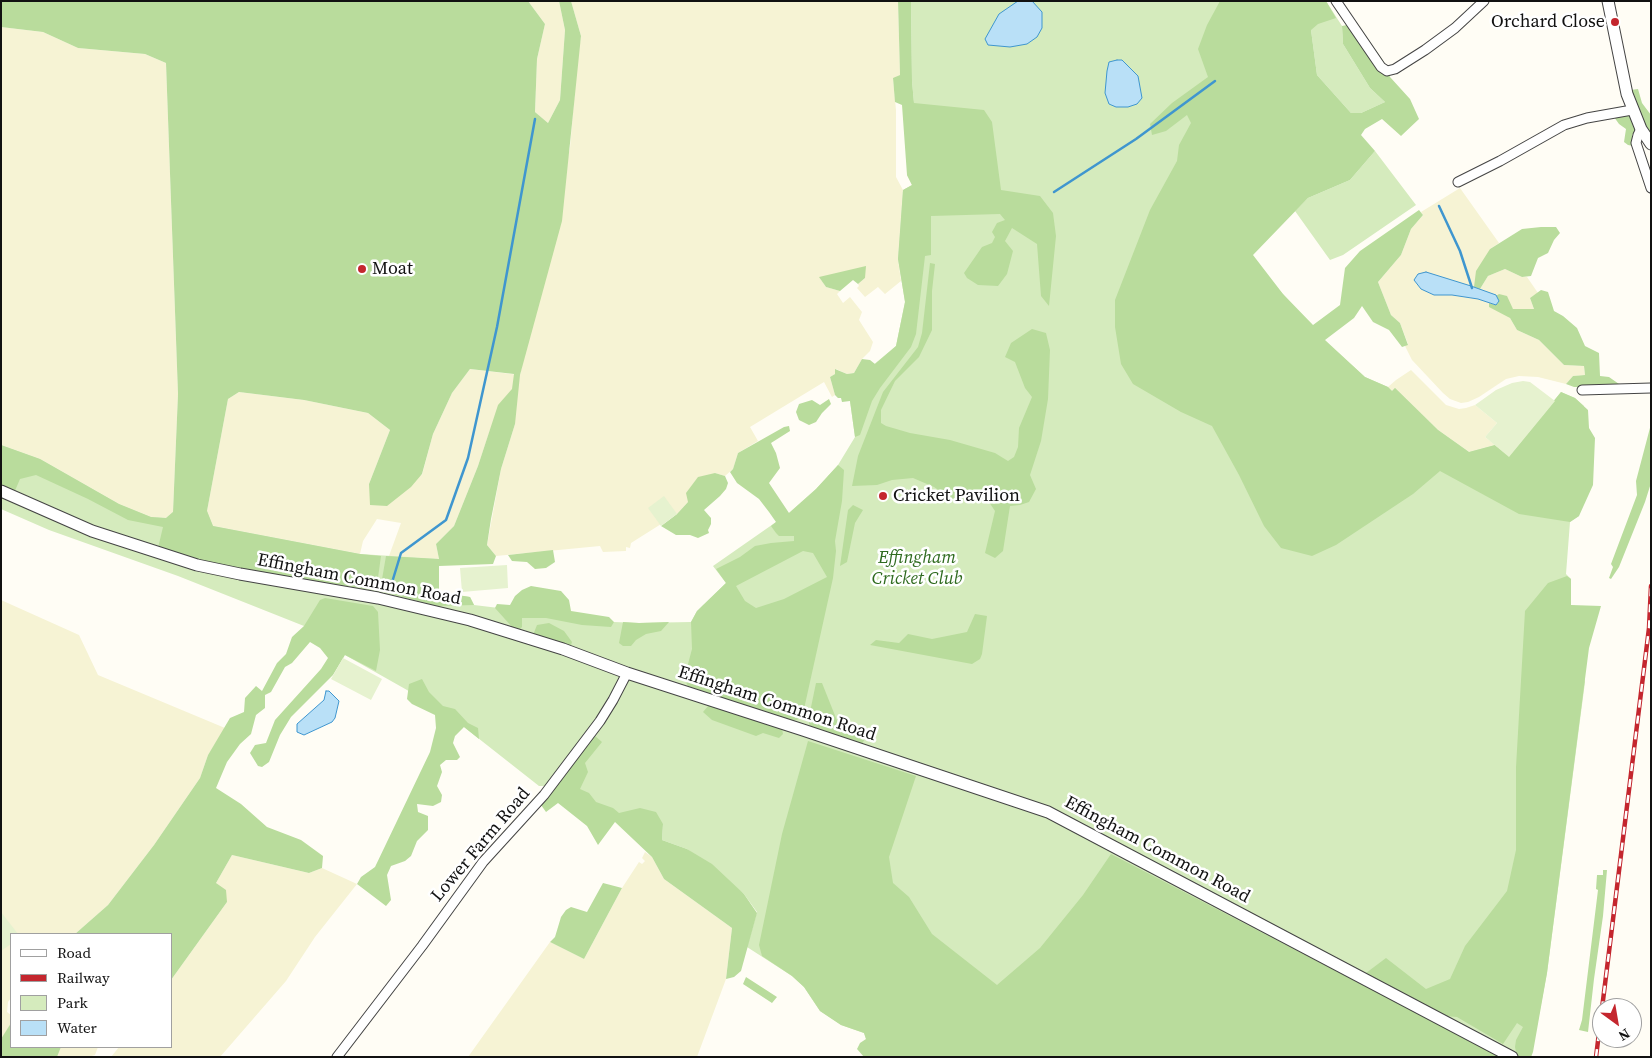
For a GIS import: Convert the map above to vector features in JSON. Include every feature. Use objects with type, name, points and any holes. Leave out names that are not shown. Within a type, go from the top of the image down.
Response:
[{"type":"street","points":[[1336,1],[1381,67],[1387,70],[1395,69],[1425,50],[1455,28],[1484,1]]},
{"type":"street","points":[[1608,1],[1627,94],[1641,129],[1651,144]]},
{"type":"street","points":[[1458,182],[1500,162],[1564,126],[1587,118],[1632,110]]},
{"type":"street","points":[[1641,129],[1636,143],[1651,188]]},
{"type":"street","points":[[1582,390],[1651,388]]},
{"type":"street","name":"Effingham Common Road","points":[[1,491],[92,531],[198,565],[427,609],[562,649],[627,674],[803,730],[1048,812],[1508,1055]]},
{"type":"street","name":"Lower Farm Road","points":[[337,1057],[422,946],[483,862],[544,795],[600,722],[627,674]]},
{"type":"shaded area","points":[[528,1],[559,1],[565,30],[560,100],[548,123],[535,112],[537,59],[545,24]]},
{"type":"shaded area","points":[[571,1],[898,1],[900,75],[893,79],[896,110],[896,177],[903,190],[898,259],[901,281],[885,294],[878,287],[865,297],[857,288],[858,284],[865,278],[820,278],[826,287],[840,291],[837,294],[843,303],[850,297],[862,312],[859,320],[873,342],[870,351],[862,359],[854,373],[847,374],[836,369],[835,374],[830,377],[835,395],[832,397],[824,382],[750,427],[758,441],[738,453],[733,469],[725,476],[715,473],[677,514],[631,543],[630,548],[626,547],[626,551],[603,552],[600,546],[496,556],[487,545],[501,469],[515,424],[490,430],[454,526],[436,544],[439,559],[389,556],[401,523],[377,519],[363,541],[360,554],[213,526],[207,511],[228,399],[239,392],[304,400],[368,413],[390,430],[369,484],[422,475],[433,434],[452,393],[470,369],[520,375],[570,148],[581,36]]},
{"type":"shaded area","points":[[1,27],[43,32],[78,48],[145,54],[166,63],[178,394],[173,512],[166,518],[151,517],[119,504],[40,459],[1,445]]},
{"type":"shaded area","points":[[1460,188],[1499,243],[1490,249],[1480,289],[1488,276],[1505,269],[1522,277],[1527,277],[1538,293],[1530,298],[1534,309],[1513,309],[1499,294],[1496,305],[1490,303],[1510,318],[1517,330],[1539,340],[1564,365],[1584,366],[1585,375],[1573,376],[1566,384],[1538,377],[1519,376],[1506,379],[1479,397],[1461,403],[1450,399],[1443,393],[1412,360],[1405,346],[1408,344],[1400,323],[1391,315],[1378,282],[1401,255],[1411,229],[1423,215],[1421,212]]},
{"type":"shaded area","points":[[1411,370],[1446,405],[1459,409],[1475,405],[1497,423],[1485,437],[1495,445],[1469,452],[1438,430],[1395,389],[1392,391],[1388,387]]},
{"type":"shaded area","points":[[1,600],[79,635],[98,675],[225,728],[208,755],[200,778],[154,845],[108,905],[76,933],[10,933],[10,999],[7,1012],[10,1014],[10,1025],[2,1039]]},
{"type":"shaded area","points":[[645,852],[652,857],[664,879],[732,928],[726,979],[697,1057],[468,1057],[550,942],[584,959],[622,888],[639,862],[642,864],[645,861],[642,858]]},
{"type":"shaded area","points":[[232,855],[309,873],[322,868],[357,884],[315,937],[286,981],[220,1057],[111,1057],[118,1048],[172,1048],[172,979],[227,902],[216,883]]},
{"type":"shaded area","points":[[61,1048],[98,1048],[95,1055],[88,1057],[57,1057]]},
{"type":"green space","points":[[1,1],[528,1],[545,24],[537,59],[535,112],[548,123],[560,100],[565,30],[559,1],[571,1],[581,36],[562,221],[520,375],[515,424],[501,469],[491,519],[487,545],[496,556],[493,564],[439,566],[439,592],[470,597],[474,605],[437,606],[384,592],[381,585],[386,556],[439,559],[436,544],[454,526],[478,466],[498,405],[512,389],[514,374],[470,369],[452,393],[433,434],[422,474],[411,487],[387,506],[370,505],[369,484],[390,430],[368,413],[304,400],[239,392],[228,399],[207,511],[213,526],[360,554],[381,556],[377,585],[372,590],[245,570],[199,560],[158,548],[163,527],[128,520],[36,475],[20,479],[14,493],[1,486],[1,445],[40,459],[119,504],[151,517],[166,518],[173,512],[178,394],[166,63],[145,54],[78,48],[43,32],[1,27]]},
{"type":"green space","points":[[898,1],[911,1],[914,103],[984,110],[992,122],[1001,190],[1040,196],[1053,213],[1056,236],[1049,306],[1041,296],[1037,244],[1012,228],[1005,241],[1013,251],[1007,274],[998,286],[978,285],[967,278],[964,273],[982,247],[992,243],[995,237],[992,232],[997,223],[1005,220],[1000,214],[931,216],[931,255],[925,256],[916,334],[911,347],[872,401],[860,435],[855,437],[850,401],[842,402],[841,398],[835,395],[830,377],[835,374],[835,369],[847,374],[854,373],[862,359],[870,360],[875,364],[896,346],[905,302],[898,259],[903,190],[912,185],[907,175],[902,105],[895,102],[893,78],[900,75]]},
{"type":"green space","name":"Effingham Cricket Club","points":[[911,1],[1326,1],[1342,26],[1343,44],[1370,88],[1385,102],[1361,113],[1351,113],[1317,75],[1311,30],[1248,255],[1324,340],[1365,377],[1388,387],[1392,391],[1395,388],[1438,430],[1469,452],[1495,445],[1509,456],[1561,392],[1575,398],[1584,406],[1579,516],[1570,522],[1566,574],[1571,579],[1571,605],[1578,607],[1578,643],[1585,682],[1547,973],[1531,1057],[866,1039],[864,1033],[841,1025],[820,1011],[804,987],[792,976],[747,947],[757,912],[744,894],[687,849],[662,840],[663,824],[619,814],[554,788],[539,786],[464,727],[407,690],[306,633],[304,626],[178,576],[49,530],[1,509],[1,445],[40,459],[119,504],[151,517],[166,518],[173,512],[207,511],[213,526],[360,554],[439,559],[439,592],[470,597],[474,605],[614,622],[691,622],[697,611],[726,583],[713,566],[789,513],[816,489],[838,465],[855,437],[850,401],[872,366],[896,346],[905,302],[898,259],[903,190],[912,185],[907,175],[914,103]]},
{"type":"green space","points":[[1220,1],[1326,1],[1336,18],[1318,24],[1311,30],[1317,75],[1351,113],[1361,113],[1385,102],[1370,88],[1343,44],[1342,26],[1357,23],[1384,62],[1390,77],[1410,99],[1419,119],[1401,136],[1382,119],[1365,129],[1361,135],[1375,151],[1350,180],[1308,198],[1253,255],[1283,294],[1313,325],[1340,305],[1345,268],[1360,251],[1419,210],[1423,215],[1411,229],[1401,255],[1378,282],[1391,315],[1400,323],[1408,345],[1402,347],[1389,330],[1373,322],[1362,306],[1354,318],[1325,340],[1365,377],[1388,387],[1392,391],[1395,388],[1438,430],[1469,452],[1495,445],[1509,456],[1561,392],[1575,398],[1588,410],[1589,428],[1595,438],[1593,485],[1579,516],[1570,522],[1519,514],[1440,471],[1413,494],[1336,545],[1312,556],[1281,548],[1264,526],[1212,426],[1181,412],[1133,384],[1121,364],[1115,327],[1115,300],[1150,210],[1177,161],[1179,145],[1191,123],[1187,115],[1166,131],[1152,135],[1150,124],[1172,103],[1208,77],[1198,49],[1207,25]]},
{"type":"green space","points":[[1638,89],[1642,103],[1651,115],[1651,133],[1645,125],[1631,90]]},
{"type":"green space","points":[[1630,114],[1637,129],[1632,135],[1633,146],[1624,142],[1626,129],[1614,117]]},
{"type":"green space","points":[[1375,151],[1416,205],[1343,255],[1330,260],[1295,211],[1308,198],[1350,180]]},
{"type":"green space","points":[[1556,227],[1560,233],[1554,240],[1548,253],[1538,258],[1531,276],[1522,277],[1505,269],[1488,276],[1480,289],[1474,287],[1476,271],[1490,249],[1522,229]]},
{"type":"green space","points":[[930,263],[935,264],[932,291],[932,330],[919,357],[895,381],[881,410],[881,423],[910,433],[950,440],[995,453],[1008,461],[1014,457],[1018,447],[1019,428],[1032,397],[1025,388],[1015,362],[1005,357],[1011,343],[1032,329],[1046,333],[1050,350],[1048,399],[1041,441],[1030,475],[1036,489],[1029,502],[1010,506],[1003,551],[995,558],[985,553],[995,511],[989,502],[952,499],[934,487],[913,478],[892,480],[877,485],[852,486],[858,456],[883,392],[918,347],[922,333]]},
{"type":"green space","points":[[866,266],[865,278],[858,284],[853,280],[840,291],[826,287],[819,277]]},
{"type":"green space","points":[[1541,290],[1548,292],[1554,311],[1577,328],[1585,346],[1599,353],[1600,376],[1609,377],[1619,384],[1620,387],[1574,387],[1566,384],[1573,376],[1585,375],[1584,366],[1564,365],[1539,340],[1517,330],[1510,318],[1489,307],[1489,303],[1496,305],[1499,301],[1496,296],[1499,294],[1507,296],[1513,309],[1534,309],[1530,298]]},
{"type":"green space","points":[[1530,382],[1555,401],[1509,457],[1485,437],[1497,423],[1475,405],[1496,390],[1512,383]]},
{"type":"green space","points":[[829,399],[831,404],[816,422],[809,425],[799,420],[796,412],[799,404],[812,400],[820,405]]},
{"type":"green space","points":[[1651,424],[1651,483],[1619,567],[1611,579],[1609,578],[1613,567],[1611,564],[1637,495],[1636,481]]},
{"type":"green space","points":[[789,426],[790,431],[771,443],[780,468],[769,483],[789,513],[816,489],[838,465],[844,470],[842,501],[835,541],[836,551],[833,578],[802,718],[793,721],[688,686],[684,679],[692,649],[691,622],[697,611],[726,583],[716,569],[740,557],[755,546],[794,541],[794,536],[779,536],[776,533],[771,526],[776,522],[769,512],[759,499],[737,483],[730,472],[733,469],[738,453]],"holes":[[[803,551],[813,553],[827,577],[784,599],[756,608],[745,601],[736,586]]]},
{"type":"green space","points":[[715,473],[725,476],[728,483],[720,496],[704,510],[711,518],[709,533],[698,538],[690,535],[676,535],[661,526],[677,514],[688,502],[686,493],[698,477]]},
{"type":"green space","points":[[664,496],[677,514],[661,526],[648,508]]},
{"type":"green space","points":[[853,505],[863,510],[855,523],[847,562],[840,566],[848,510]]},
{"type":"green space","points":[[553,550],[555,562],[546,568],[535,569],[527,562],[512,561],[508,555]]},
{"type":"green space","points":[[507,565],[508,588],[462,592],[460,568]]},
{"type":"green space","points":[[1567,576],[1571,579],[1571,605],[1601,606],[1589,648],[1547,973],[1533,1052],[1531,1057],[1517,1057],[1516,1040],[1523,1027],[1517,1023],[1503,1044],[1457,1017],[1445,1016],[1366,973],[1386,958],[1426,989],[1450,979],[1465,946],[1507,891],[1516,850],[1516,767],[1525,611],[1548,583]]},
{"type":"green space","points":[[531,586],[561,591],[569,600],[571,611],[609,617],[614,622],[611,627],[582,625],[546,618],[522,618],[522,627],[520,629],[513,628],[495,608],[497,604],[510,605],[515,596]]},
{"type":"green space","points":[[325,598],[373,606],[378,612],[380,650],[376,671],[345,655],[333,675],[291,717],[280,735],[269,762],[262,767],[258,766],[250,753],[255,745],[266,743],[275,720],[321,669],[328,658],[320,648],[310,642],[292,663],[285,667],[271,692],[265,695],[265,708],[256,715],[251,734],[240,744],[227,762],[216,788],[241,804],[267,827],[301,840],[323,856],[322,868],[309,873],[232,855],[216,883],[226,890],[227,902],[172,979],[172,933],[76,933],[108,905],[154,845],[200,778],[208,755],[230,718],[244,712],[245,698],[256,686],[262,691],[277,663],[286,654],[292,637],[304,626],[320,600]]},
{"type":"green space","points":[[975,614],[987,616],[982,654],[980,659],[972,664],[870,645],[876,640],[899,643],[908,634],[932,639],[967,632]]},
{"type":"green space","points":[[623,622],[669,622],[661,631],[646,634],[636,640],[631,646],[623,646],[619,643]]},
{"type":"green space","points":[[549,623],[564,631],[572,642],[570,648],[533,635],[537,625]]},
{"type":"green space","points":[[343,658],[382,679],[371,700],[331,679]]},
{"type":"green space","points":[[422,679],[429,692],[443,706],[455,709],[468,723],[478,728],[479,739],[464,727],[455,736],[453,743],[460,757],[457,760],[446,760],[440,765],[442,772],[437,786],[442,795],[441,802],[433,806],[417,804],[418,812],[428,816],[428,830],[417,841],[411,856],[405,861],[391,866],[387,875],[391,900],[386,906],[357,884],[361,877],[375,867],[430,752],[436,728],[435,715],[412,704],[407,699],[409,684]]},
{"type":"green space","points":[[816,683],[822,683],[838,723],[859,728],[867,735],[862,744],[811,727],[809,724],[810,712]]},
{"type":"green space","points":[[709,705],[782,729],[783,734],[779,738],[763,733],[756,736],[712,720],[703,712]]},
{"type":"green space","points":[[595,736],[602,742],[585,763],[588,772],[580,789],[589,793],[596,802],[613,808],[619,813],[640,808],[656,812],[663,824],[662,840],[687,849],[712,864],[744,894],[757,913],[741,971],[734,977],[726,979],[732,928],[664,879],[652,857],[615,822],[598,845],[587,826],[558,803],[546,812],[541,805]]},
{"type":"green space","points":[[808,741],[916,776],[889,857],[893,883],[909,897],[932,934],[997,985],[1040,948],[1083,895],[1111,854],[1501,1057],[864,1057],[857,1049],[860,1043],[866,1039],[864,1033],[841,1025],[820,1011],[804,987],[792,976],[762,956],[759,945],[782,834]]},
{"type":"green space","points":[[1603,870],[1607,870],[1603,916],[1588,1032],[1579,1030],[1582,1020],[1598,890],[1596,889],[1597,875],[1603,875]]},
{"type":"green space","points":[[603,883],[622,888],[584,959],[550,942],[555,937],[561,917],[566,910],[571,907],[587,912]]},
{"type":"green space","points":[[1,912],[17,933],[10,933],[10,945],[1,951]]},
{"type":"green space","points":[[746,977],[777,997],[772,1003],[743,984]]},
{"type":"green space","points":[[10,1025],[10,1048],[61,1048],[57,1057],[1,1057],[1,1039]]},
{"type":"water","points":[[1018,1],[1032,1],[1042,12],[1042,28],[1037,37],[1027,44],[1010,47],[988,45],[985,39],[999,14]]},
{"type":"water","points":[[1122,60],[1138,76],[1142,98],[1137,104],[1128,107],[1116,107],[1109,104],[1105,93],[1107,71],[1109,62]]},
{"type":"water","points":[[1426,272],[1496,295],[1499,301],[1496,305],[1478,299],[1452,295],[1434,295],[1421,289],[1414,280],[1418,274]]},
{"type":"water","points":[[326,691],[329,691],[339,701],[335,718],[332,722],[304,735],[297,732],[297,724],[324,700]]},
{"type":"waterway","points":[[1054,192],[1136,139],[1215,81]]},
{"type":"waterway","points":[[390,589],[401,553],[446,520],[468,458],[497,327],[535,119]]},
{"type":"waterway","points":[[1439,206],[1460,251],[1472,288]]},
{"type":"railway","points":[[1596,1057],[1649,628],[1651,586]]},
{"type":"place","name":"Orchard Close","points":[[1615,22]]},
{"type":"place","name":"Moat","points":[[362,269]]},
{"type":"place","name":"Cricket Pavilion","points":[[883,496]]}]
